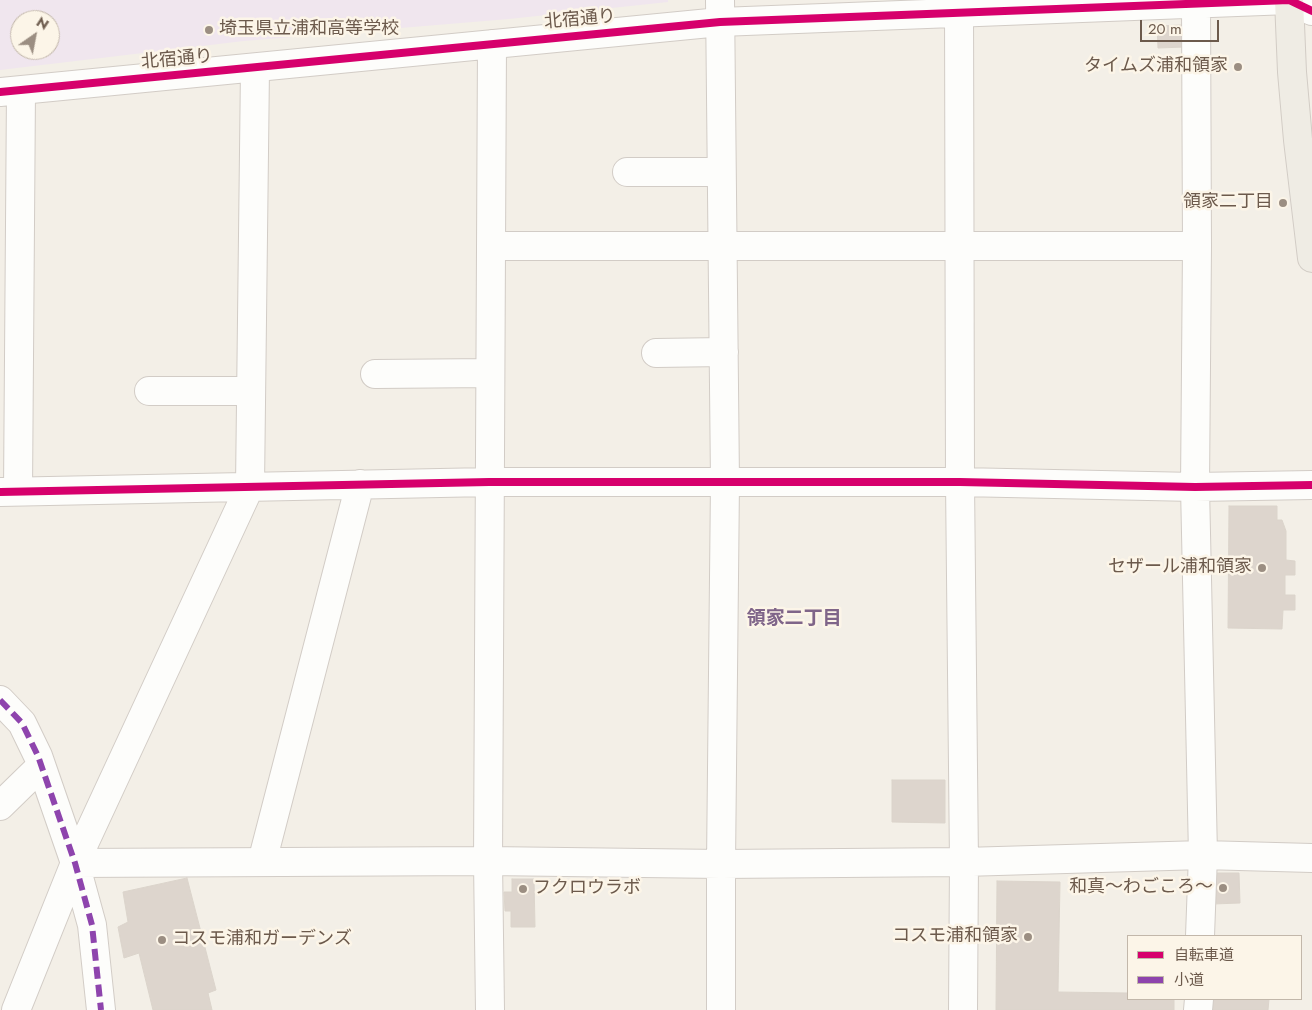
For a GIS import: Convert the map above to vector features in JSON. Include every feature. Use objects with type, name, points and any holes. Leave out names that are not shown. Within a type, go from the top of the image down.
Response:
[{"type":"main road","points":[[1289,0],[1296,111],[1312,258]]},
{"type":"street","name":"北宿通り","points":[[10,91],[492,44],[720,11],[1196,4],[1289,0],[1312,11]]},
{"type":"street","points":[[1196,4],[1197,246],[1194,486],[1203,855],[1200,935]]},
{"type":"street","points":[[959,7],[960,482],[964,862],[963,1010]]},
{"type":"street","points":[[720,11],[726,482],[721,1010]]},
{"type":"street","points":[[490,1010],[488,861],[492,44]]},
{"type":"street","points":[[16,1010],[75,863],[250,486],[255,68]]},
{"type":"street","points":[[10,91],[9,491],[490,482],[960,482],[1194,486],[1312,485]]},
{"type":"street","points":[[627,172],[722,172]]},
{"type":"street","points":[[491,246],[1197,246]]},
{"type":"street","points":[[656,353],[724,352]]},
{"type":"street","points":[[375,374],[490,373]]},
{"type":"street","points":[[150,391],[250,391]]},
{"type":"street","points":[[262,862],[360,484]]},
{"type":"street","points":[[0,700],[22,722],[41,766],[75,863],[92,925],[101,1010]]},
{"type":"street","points":[[0,806],[41,766]]},
{"type":"street","points":[[75,863],[488,861],[721,864],[964,862],[1203,855],[1312,858]]},
{"type":"shaded area","name":"埼玉県立浦和高等学校","points":[[0,0],[668,0],[668,2],[509,19],[244,41],[0,70]]},
{"type":"building","points":[[1183,25],[1185,47],[1158,48],[1157,26]]},
{"type":"building","name":"セザール浦和領家","points":[[1229,506],[1277,506],[1277,520],[1282,520],[1286,531],[1286,560],[1295,561],[1295,575],[1285,575],[1285,595],[1295,595],[1295,610],[1283,610],[1282,629],[1228,628]]},
{"type":"building","points":[[892,780],[945,780],[945,823],[892,822]]},
{"type":"building","points":[[1212,873],[1239,873],[1240,903],[1213,904]]},
{"type":"building","name":"コスモ浦和ガーデンズ","points":[[187,878],[216,990],[208,993],[212,1010],[153,1010],[139,953],[124,958],[118,927],[128,922],[123,892]]},
{"type":"building","points":[[512,879],[534,879],[535,927],[511,927],[511,911],[505,911],[504,892],[512,892]]},
{"type":"building","name":"コスモ浦和領家","points":[[997,881],[1060,882],[1058,992],[1127,993],[1127,1000],[1174,1000],[1174,1010],[996,1010]]},
{"type":"building","points":[[1206,1000],[1269,1000],[1268,1010],[1206,1010]]},
{"type":"marked path","points":[[0,700],[22,723],[38,756],[75,863],[92,925],[101,1010]]},
{"type":"cycle path","points":[[0,92],[720,22],[1289,0],[1312,11]]},
{"type":"cycle path","points":[[0,492],[489,482],[960,482],[1195,487],[1312,485]]},
{"type":"place","name":"埼玉県立浦和高等学校","points":[[209,30]]},
{"type":"place","name":"タイムズ浦和領家","points":[[1238,67]]},
{"type":"place","name":"領家二丁目","points":[[1283,203]]},
{"type":"place","name":"セザール浦和領家","points":[[1262,568]]},
{"type":"place","name":"和真～わごころ～","points":[[1223,888]]},
{"type":"place","name":"フクロウラボ","points":[[523,889]]},
{"type":"place","name":"コスモ浦和領家","points":[[1028,937]]},
{"type":"place","name":"コスモ浦和ガーデンズ","points":[[162,940]]},
{"type":"district","name":"領家二丁目","points":[[794,619]]}]
